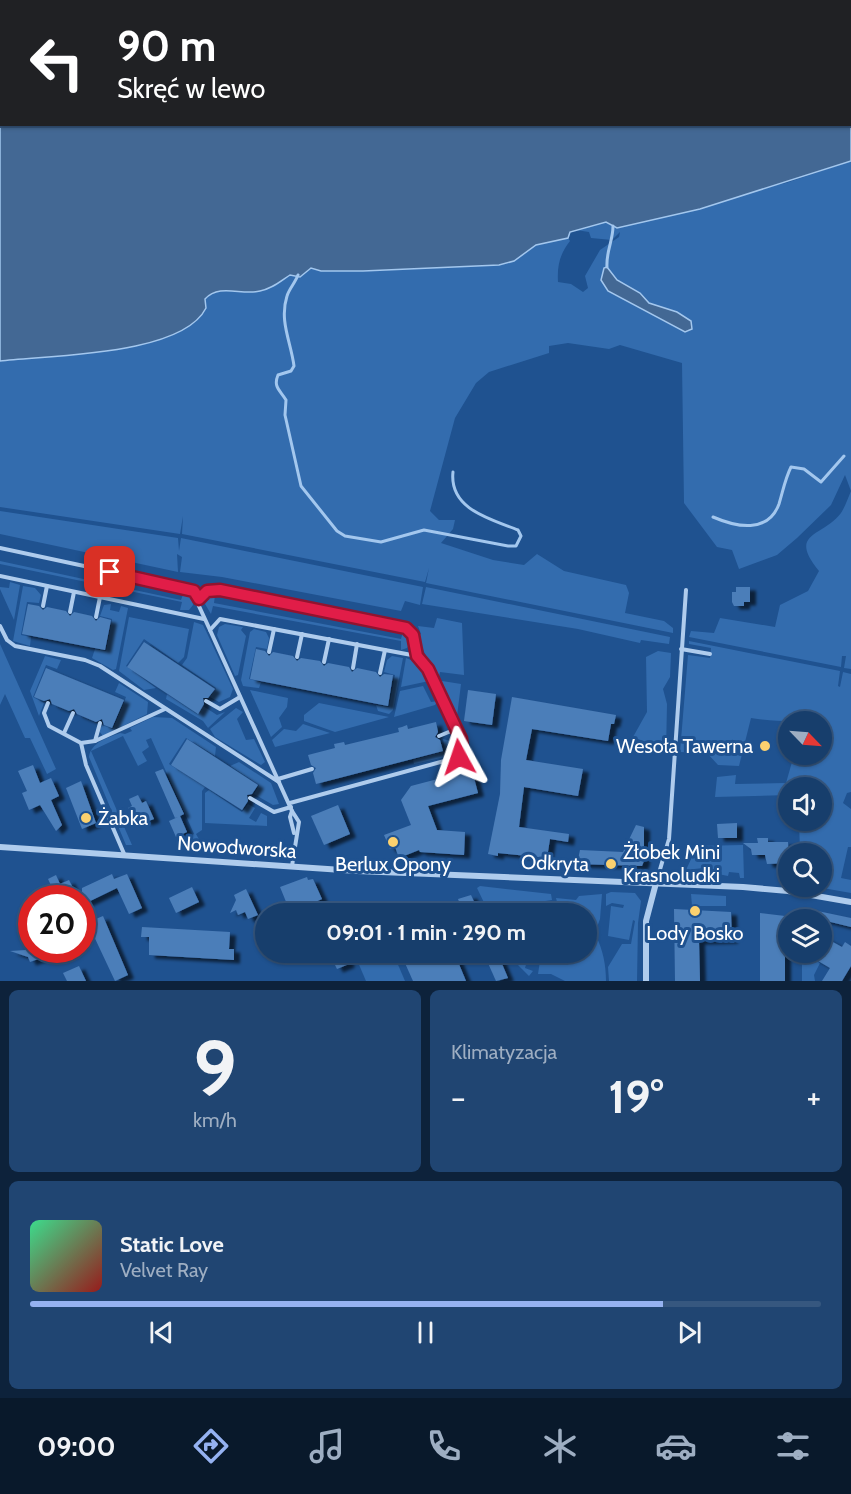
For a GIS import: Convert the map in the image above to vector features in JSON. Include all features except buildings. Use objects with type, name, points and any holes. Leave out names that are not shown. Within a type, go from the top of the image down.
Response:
[{"type":"street","name":"Nowodworska","points":[[0,846],[292,867],[473,876]]},
{"type":"street","name":"Odkryta","points":[[473,876],[788,891],[851,902]]},
{"type":"street","points":[[646,981],[646,921],[656,883]]},
{"type":"lane","points":[[0,548],[182,587],[194,591],[199,599]]},
{"type":"lane","points":[[0,576],[204,619]]},
{"type":"lane","points":[[43,606],[47,586]]},
{"type":"lane","points":[[250,798],[274,812],[291,807],[459,757],[462,748],[456,729],[428,669],[417,656],[413,635],[406,628],[220,590],[207,591],[199,599],[198,604],[204,619],[291,807],[290,817],[295,834],[292,867]]},
{"type":"lane","points":[[656,883],[669,839],[680,649],[686,590]]},
{"type":"lane","points":[[70,612],[74,592]]},
{"type":"lane","points":[[96,617],[100,597]]},
{"type":"lane","points":[[210,630],[220,619],[417,656]]},
{"type":"lane","points":[[0,626],[15,646],[85,660],[100,666],[279,781]]},
{"type":"lane","points":[[269,652],[274,629]]},
{"type":"lane","points":[[297,657],[302,634]]},
{"type":"lane","points":[[324,662],[329,639]]},
{"type":"lane","points":[[353,668],[357,645]]},
{"type":"lane","points":[[680,649],[710,654]]},
{"type":"lane","points":[[380,673],[385,650]]},
{"type":"lane","points":[[206,701],[220,709],[240,697]]},
{"type":"lane","points":[[48,703],[44,713],[49,726],[81,743],[94,741],[165,709]]},
{"type":"lane","points":[[64,733],[73,713]]},
{"type":"lane","points":[[94,741],[100,723]]},
{"type":"lane","points":[[439,736],[456,729]]},
{"type":"lane","points":[[81,743],[86,765],[126,856]]},
{"type":"lane","points":[[279,781],[312,769]]},
{"type":"shaded area","points":[[0,126],[851,126],[851,161],[700,209],[617,228],[606,222],[570,232],[568,238],[536,245],[514,261],[499,265],[363,271],[321,271],[311,268],[300,277],[290,275],[264,290],[224,291],[211,294],[205,299],[206,308],[192,324],[171,336],[143,344],[80,354],[0,361]]},
{"type":"shaded area","points":[[851,161],[851,491],[845,475],[831,505],[797,538],[777,555],[739,569],[732,550],[717,547],[684,503],[682,363],[620,345],[609,349],[568,343],[549,346],[549,353],[489,372],[476,383],[455,418],[430,511],[439,520],[455,520],[453,529],[441,543],[493,560],[524,565],[537,554],[564,571],[626,585],[629,593],[625,613],[664,621],[673,628],[673,633],[426,583],[429,568],[425,582],[182,534],[183,516],[180,534],[0,507],[0,351],[107,325],[286,265],[454,253],[786,183]],"holes":[[[576,230],[589,232],[591,238],[612,240],[620,232],[619,237],[600,250],[585,276],[588,288],[583,292],[571,284],[558,282],[558,270],[564,250],[570,241],[568,238],[570,232]]]},
{"type":"shaded area","points":[[607,267],[617,280],[640,293],[649,303],[677,312],[691,321],[692,329],[685,332],[608,291],[601,280],[604,268]]},
{"type":"shaded area","points":[[851,491],[851,669],[844,668],[846,656],[842,656],[841,667],[689,637],[691,631],[714,633],[720,618],[775,627],[780,605],[808,591],[819,571],[806,549],[807,542],[811,536],[834,521],[841,513]]},
{"type":"shaded area","points":[[0,511],[178,538],[179,551],[181,538],[423,587],[420,605],[405,601],[401,611],[222,577],[180,572],[182,557],[177,554],[178,572],[0,534]]},
{"type":"shaded area","points":[[0,561],[181,600],[184,592],[192,597],[193,605],[189,610],[180,610],[182,602],[0,564]]},
{"type":"shaded area","points":[[10,582],[20,585],[14,620],[0,589],[0,587],[9,588]]},
{"type":"shaded area","points":[[23,586],[35,588],[41,595],[39,603],[27,602],[21,635],[31,637],[30,646],[13,641]]},
{"type":"shaded area","points":[[426,587],[670,637],[669,644],[641,640],[640,643],[578,629],[422,604]]},
{"type":"shaded area","points":[[211,595],[215,595],[214,603],[401,639],[403,632],[408,635],[410,643],[407,648],[401,650],[401,641],[213,606],[211,614],[205,604]]},
{"type":"shaded area","points":[[111,604],[110,610],[119,612],[121,606],[128,608],[116,669],[113,670],[92,658],[95,649],[106,651],[112,619],[100,616],[104,605]]},
{"type":"shaded area","points":[[129,617],[189,629],[184,657],[178,663],[144,639],[126,666],[156,688],[144,690],[119,671]]},
{"type":"shaded area","points":[[437,618],[462,623],[464,675],[440,672],[439,677],[435,676],[417,636],[421,634],[418,626],[434,628]]},
{"type":"shaded area","points":[[194,622],[203,625],[233,689],[230,697],[219,702],[210,697],[216,688],[182,665],[187,658]]},
{"type":"shaded area","points":[[225,624],[243,627],[241,630],[246,636],[238,675],[235,676],[217,635],[219,627]]},
{"type":"shaded area","points":[[254,629],[266,632],[269,638],[267,649],[256,647],[249,679],[261,682],[259,688],[243,686],[241,680],[250,632]]},
{"type":"shaded area","points":[[689,641],[840,671],[838,686],[840,687],[843,672],[851,674],[851,792],[847,793],[843,803],[851,809],[851,847],[848,847],[841,878],[851,880],[851,893],[832,890],[832,843],[800,843],[799,831],[832,831],[832,777],[788,777],[791,765],[832,765],[832,711],[778,711],[778,721],[751,718],[739,766],[718,765],[707,753],[680,752],[688,655],[710,658],[711,648],[689,644]]},
{"type":"shaded area","points":[[0,644],[56,769],[47,774],[30,738],[25,738],[5,694],[0,705]]},
{"type":"shaded area","points":[[658,651],[671,653],[670,677],[663,689],[667,704],[666,752],[648,752],[648,743],[633,737],[647,712],[646,657]]},
{"type":"shaded area","points":[[45,656],[61,660],[57,669],[46,665],[33,697],[44,703],[39,716],[30,691]]},
{"type":"shaded area","points":[[392,656],[403,658],[393,710],[389,714],[378,711],[376,705],[389,707],[395,675],[384,672],[387,660]]},
{"type":"shaded area","points":[[406,658],[421,664],[429,681],[401,687]]},
{"type":"shaded area","points":[[436,680],[461,684],[457,716],[453,716]]},
{"type":"shaded area","points":[[119,683],[148,702],[147,714],[103,736],[99,731],[102,725],[113,729],[126,697],[115,692]]},
{"type":"shaded area","points":[[423,686],[431,702],[438,701],[435,705],[394,717],[400,691]]},
{"type":"shaded area","points":[[250,690],[288,698],[287,707],[279,718],[282,727],[271,737]]},
{"type":"shaded area","points":[[167,694],[197,714],[203,706],[217,715],[225,712],[208,728],[203,721],[166,699]]},
{"type":"shaded area","points":[[319,703],[389,717],[335,732],[304,721],[304,715]]},
{"type":"shaded area","points":[[236,708],[243,712],[237,719],[246,740],[254,739],[265,762],[261,765],[215,737],[210,729]]},
{"type":"shaded area","points":[[153,717],[172,718],[216,747],[215,756],[186,738],[169,764],[205,787],[202,791],[202,830],[196,834],[205,850],[182,848],[179,841],[194,834],[151,738],[146,740],[149,747],[142,752],[147,761],[138,766],[123,736],[91,751],[132,845],[126,845],[89,757],[90,752],[93,748],[101,741],[132,731],[130,728]]},
{"type":"shaded area","points":[[303,724],[330,733],[275,747],[272,740],[284,729],[296,731]]},
{"type":"shaded area","points":[[443,739],[458,743],[458,751],[454,755],[414,764],[413,760],[445,751]]},
{"type":"shaded area","points":[[239,762],[271,783],[279,804],[273,805],[254,794],[259,785],[230,766]]},
{"type":"shaded area","points":[[736,775],[735,784],[778,783],[778,795],[715,797],[717,777]]},
{"type":"shaded area","points":[[209,790],[242,812],[248,804],[255,808],[249,818],[256,822],[261,813],[267,816],[267,826],[205,823],[205,793]]},
{"type":"shaded area","points":[[743,845],[744,878],[740,878],[739,873],[729,872],[728,876],[703,871],[703,868],[686,870],[697,846]]},
{"type":"shaded area","points":[[480,886],[551,894],[552,900],[532,903],[484,903],[477,888]]},
{"type":"shaded area","points":[[611,892],[635,893],[641,901],[638,923],[637,981],[609,981],[608,967],[622,944],[631,944],[635,921],[633,920],[629,940],[608,936],[611,906],[623,908],[624,905],[612,903],[606,906],[606,894]]},
{"type":"shaded area","points":[[602,894],[597,927],[597,903],[559,903],[556,898],[576,900],[579,896]]},
{"type":"shaded area","points":[[691,894],[726,896],[726,906],[692,906]]},
{"type":"shaded area","points":[[597,938],[604,958],[606,981],[565,981],[551,974],[538,974],[540,963],[597,963]]},
{"type":"shaded area","points":[[358,963],[397,963],[405,981],[366,981]]},
{"type":"shaded area","points":[[517,963],[526,963],[525,968],[533,971],[529,976]]},
{"type":"shaded area","points":[[802,963],[820,963],[814,975],[815,981],[802,981]]},
{"type":"waterway","points":[[607,267],[613,226]]},
{"type":"waterway","points":[[298,275],[287,296],[284,314],[294,366],[291,371],[278,375],[276,383],[286,400],[285,415],[301,486],[337,531],[345,536],[381,542],[424,530],[516,546],[521,536],[518,530],[484,517],[464,504],[453,485],[453,472]]},
{"type":"waterway","points":[[713,517],[741,525],[759,524],[774,514],[791,467],[804,469],[821,482],[844,456]]},
{"type":"place","name":"Wesoła Tawerna","points":[[765,746]]},
{"type":"place","name":"Żabka","points":[[86,818]]},
{"type":"place","name":"Berlux Opony","points":[[393,842]]},
{"type":"place","name":"Żłobek Mini Krasnoludki","points":[[611,864]]},
{"type":"place","name":"Lody Bosko","points":[[695,911]]},
{"type":"route","points":[[110,572],[182,587],[194,591],[199,599],[207,591],[220,590],[406,628],[413,635],[417,656],[428,669],[461,739],[462,748],[459,757]]}]
